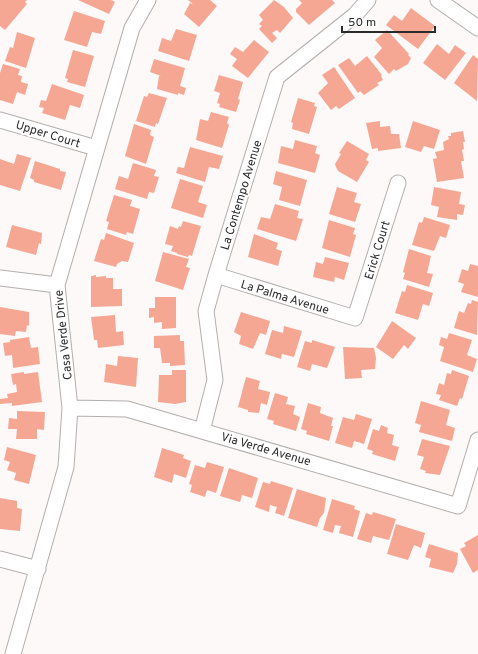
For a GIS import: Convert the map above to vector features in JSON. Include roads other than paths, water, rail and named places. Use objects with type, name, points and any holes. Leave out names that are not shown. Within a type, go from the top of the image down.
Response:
[{"type":"street","name":"Casa Verde Drive","points":[[13,654],[66,467],[70,408],[57,285],[132,28],[148,0]]},
{"type":"street","name":"La Contempo Avenue","points":[[202,431],[214,380],[206,311],[277,77],[355,15],[368,0]]},
{"type":"street","points":[[438,0],[478,28]]},
{"type":"street","name":"Upper Court","points":[[0,120],[96,148]]},
{"type":"street","name":"Erick Court","points":[[355,318],[398,183]]},
{"type":"street","name":"La Palma Avenue","points":[[216,276],[355,318]]},
{"type":"street","points":[[0,278],[57,285]]},
{"type":"street","name":"Via Verde Avenue","points":[[70,408],[127,409],[458,506],[478,440]]},
{"type":"street","points":[[0,559],[38,569]]}]
